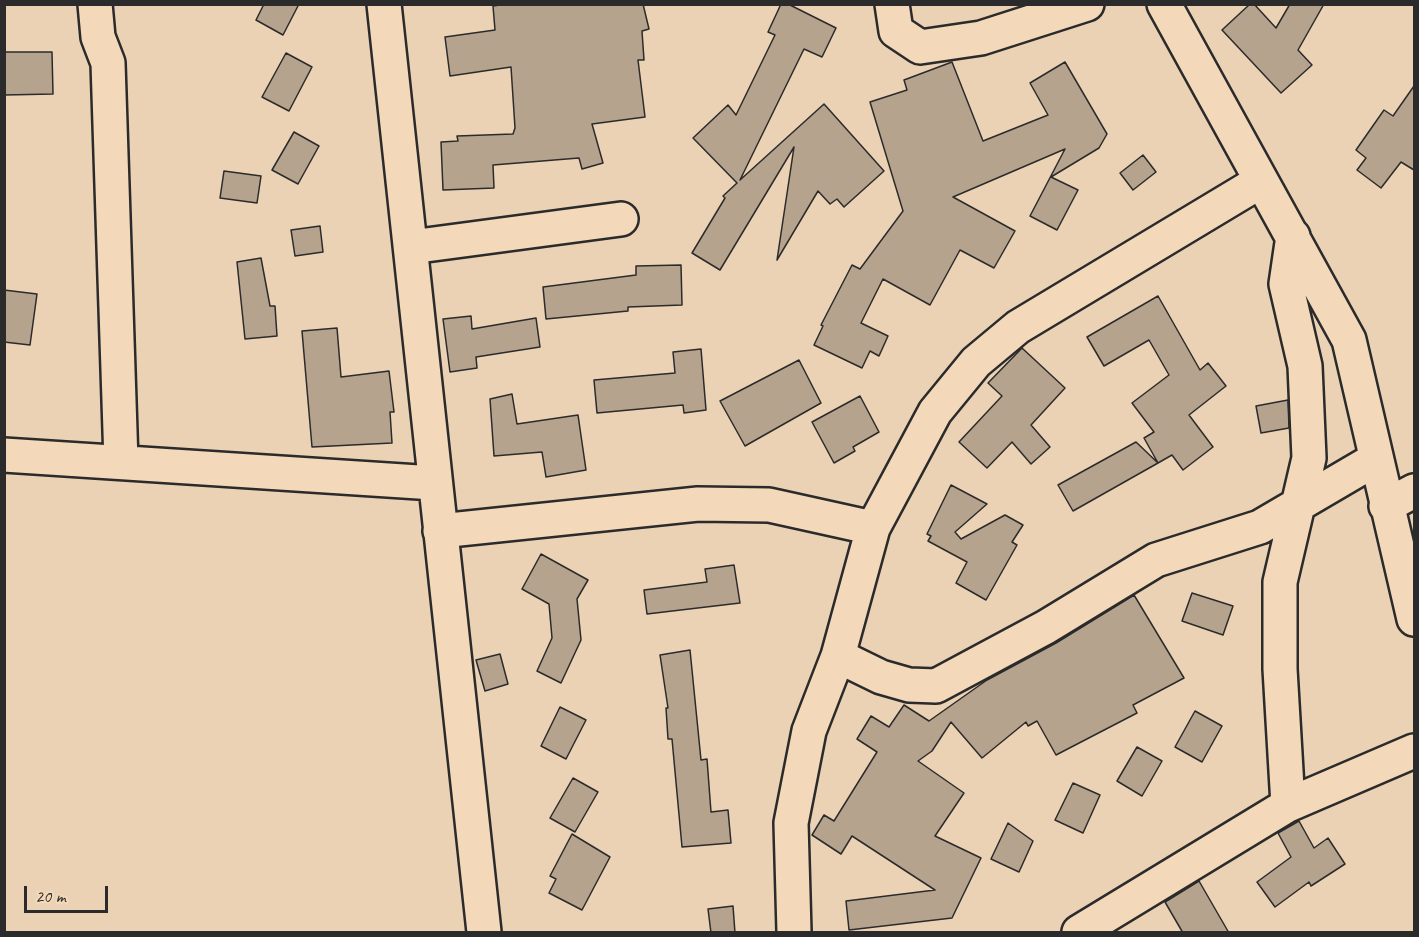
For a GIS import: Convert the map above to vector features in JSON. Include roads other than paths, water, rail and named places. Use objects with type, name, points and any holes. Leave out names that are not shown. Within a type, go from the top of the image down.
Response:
[{"type":"street","points":[[95,4],[98,37],[108,63],[121,462]]},
{"type":"street","points":[[384,4],[484,933]]},
{"type":"street","points":[[892,4],[896,31],[920,47],[981,38],[1087,4]]},
{"type":"street","points":[[1164,4],[1349,340],[1414,619]]},
{"type":"street","points":[[794,933],[791,823],[809,731],[838,656],[873,528],[935,412],[976,362],[1018,327],[1261,181]]},
{"type":"street","points":[[411,247],[621,219]]},
{"type":"street","points":[[1288,806],[1280,669],[1280,582],[1309,458],[1305,366],[1287,285],[1293,236]]},
{"type":"street","points":[[4,455],[434,483]]},
{"type":"street","points":[[838,656],[881,677],[909,685],[936,686],[1046,627],[1156,560],[1260,526],[1376,459]]},
{"type":"street","points":[[1386,506],[1414,491]]},
{"type":"street","points":[[440,531],[698,504],[769,505],[873,528]]},
{"type":"street","points":[[1079,933],[1288,806],[1414,751]]}]
